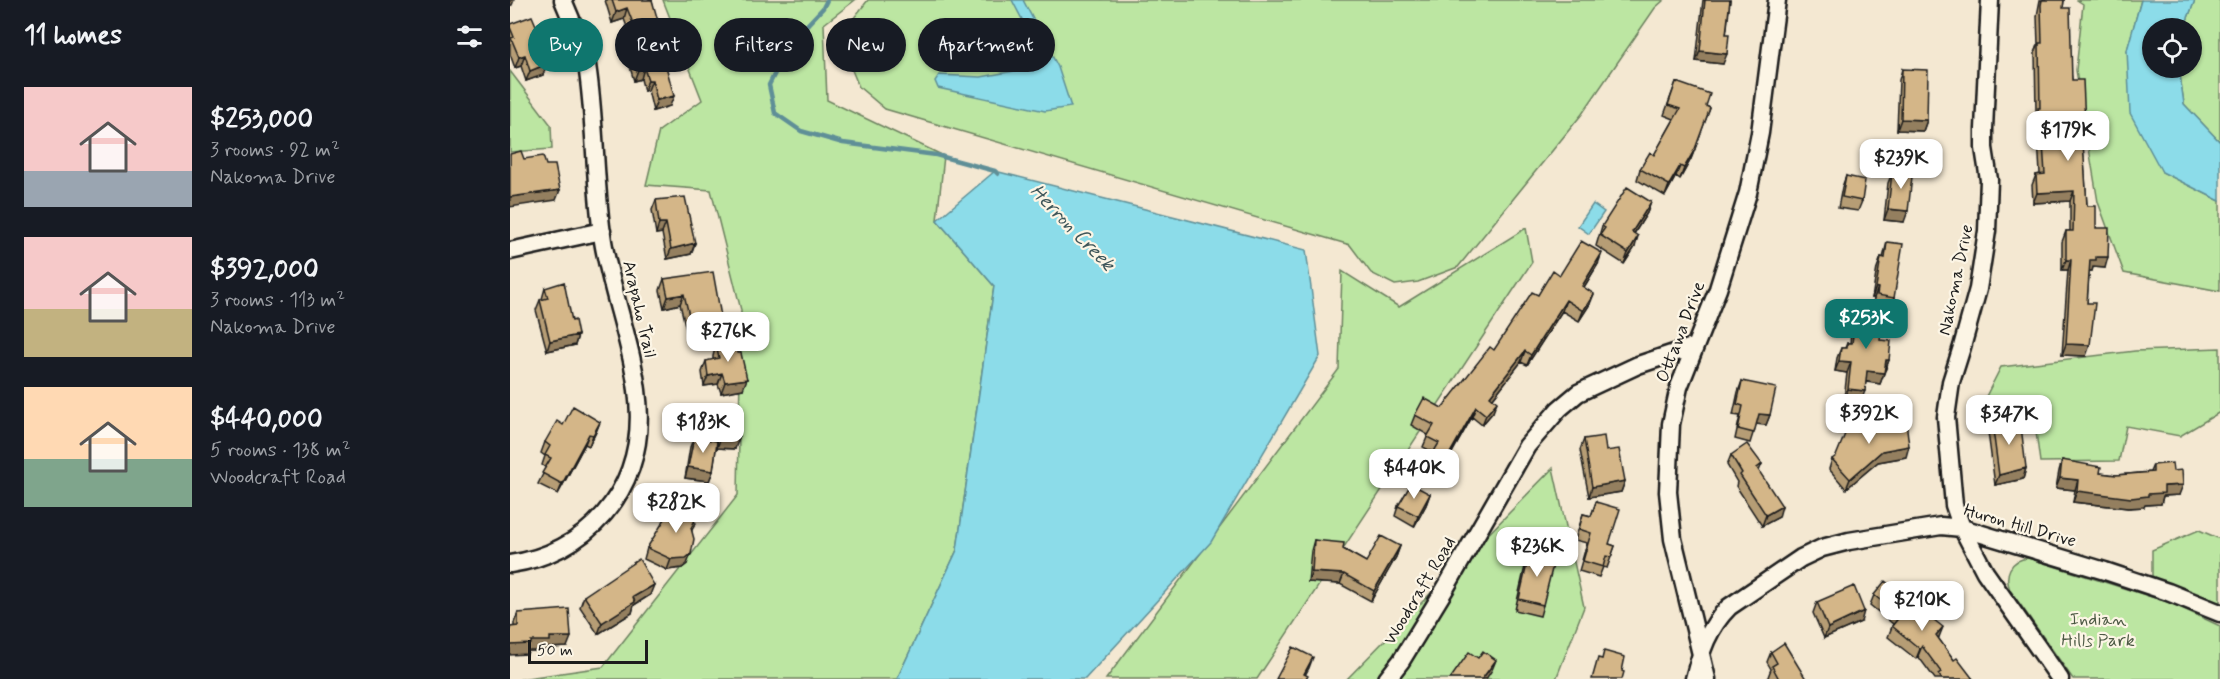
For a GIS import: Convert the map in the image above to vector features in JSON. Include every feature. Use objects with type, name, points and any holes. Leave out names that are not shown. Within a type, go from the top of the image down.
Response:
[{"type":"street","name":"Arapaho Trail","points":[[510,564],[538,558],[555,551],[586,532],[599,520],[616,500],[628,477],[634,460],[640,426],[638,391],[602,231],[587,65],[581,42],[562,0]]},
{"type":"street","name":"Ottawa Drive","points":[[1707,679],[1673,539],[1668,492],[1671,424],[1679,387],[1718,289],[1748,193],[1760,133],[1777,0]]},
{"type":"street","name":"Nakoma Drive","points":[[1990,0],[1983,129],[1989,180],[1989,216],[1978,289],[1965,338],[1950,381],[1946,417],[1954,505],[1962,528],[1985,572],[2060,679]]},
{"type":"street","points":[[510,250],[602,231]]},
{"type":"street","name":"Woodcraft Road","points":[[1387,679],[1446,590],[1527,447],[1544,426],[1578,393],[1638,365],[1695,346]]},
{"type":"street","name":"Huron Hill Drive","points":[[1694,679],[1701,652],[1713,625],[1729,607],[1811,552],[1835,544],[1928,527],[1962,528],[2168,592],[2220,613]]},
{"type":"green space","points":[[663,0],[855,0],[832,18],[826,18],[824,24],[827,100],[944,156],[937,220],[994,286],[957,550],[897,679],[520,679],[603,667],[738,495],[741,310],[711,190],[646,185],[659,131],[702,100],[691,72],[702,72],[702,18],[670,18]]},
{"type":"green space","points":[[868,0],[1664,0],[1655,8],[1582,114],[1458,267],[1418,282],[1395,285],[1371,273],[1350,245],[885,109],[859,87],[853,72],[906,72],[906,18],[854,18]]},
{"type":"green space","points":[[2077,0],[2141,0],[2127,51],[2162,172],[2220,201],[2220,291],[2124,273],[2098,202],[2076,70],[2083,4]]},
{"type":"green space","points":[[2195,0],[2220,0],[2220,142],[2184,104],[2180,78],[2202,78],[2202,18],[2188,18]]},
{"type":"green space","points":[[510,71],[551,125],[552,149],[510,152]]},
{"type":"green space","points":[[1526,228],[1532,262],[1257,679],[1106,679],[1339,369],[1342,271],[1399,307]]},
{"type":"green space","points":[[2220,348],[2220,412],[2180,436],[2126,426],[2119,461],[2040,462],[2036,432],[1977,414],[2001,367],[2135,351]]},
{"type":"green space","points":[[1553,468],[1584,607],[1556,679],[1347,679]]},
{"type":"green space","points":[[2199,530],[2220,539],[2220,611],[2152,576],[2152,550]]},
{"type":"green space","name":"Indian Hills Park","points":[[2028,558],[2171,603],[2220,626],[2220,679],[2073,679],[2010,590],[2008,573],[2010,569],[2017,562]]},
{"type":"water","points":[[1012,0],[1023,0],[1032,18],[1021,18]]},
{"type":"water","points":[[2141,0],[2195,0],[2188,18],[2142,18],[2142,78],[2180,78],[2184,104],[2220,142],[2220,201],[2162,172],[2130,113],[2127,50]]},
{"type":"water","points":[[1055,61],[1071,107],[1045,111],[938,88],[935,81],[939,75],[981,77],[1009,72],[1055,72]]},
{"type":"water","points":[[995,171],[1306,250],[1320,356],[1211,542],[1085,679],[897,679],[957,550],[994,286],[937,220]]},
{"type":"water","points":[[1593,204],[1604,212],[1589,234],[1578,226]]},
{"type":"building","points":[[612,0],[652,0],[657,18],[631,18],[627,8],[616,12]]},
{"type":"building","points":[[1705,0],[1730,0],[1726,34],[1729,34],[1727,54],[1700,51]]},
{"type":"building","points":[[2042,0],[2064,0],[2063,8],[2070,8],[2072,80],[2083,80],[2085,125],[2082,126],[2087,206],[2096,206],[2096,228],[2109,228],[2108,257],[2096,257],[2096,260],[2090,260],[2087,303],[2095,303],[2090,345],[2066,344],[2071,260],[2066,260],[2066,231],[2073,231],[2074,191],[2037,193],[2036,175],[2045,174],[2042,128],[2039,128],[2038,108],[2040,108],[2039,43],[2042,43]]},
{"type":"building","points":[[532,16],[533,18],[528,18],[528,65],[525,55],[519,57],[511,38],[514,37],[510,24]]},
{"type":"building","points":[[1902,69],[1928,70],[1927,120],[1901,119]]},
{"type":"building","points":[[645,72],[668,72],[674,96],[657,100],[652,80],[648,80]]},
{"type":"building","points":[[1676,82],[1710,94],[1706,106],[1710,108],[1695,149],[1684,168],[1680,166],[1669,185],[1640,169],[1650,152],[1654,155],[1680,109],[1668,105]]},
{"type":"building","points":[[521,151],[524,159],[543,156],[546,165],[555,165],[560,190],[510,197],[510,154]]},
{"type":"building","points":[[1901,166],[1913,168],[1908,211],[1888,209],[1892,173],[1900,174]]},
{"type":"building","points":[[1846,176],[1865,180],[1862,201],[1842,197]]},
{"type":"building","points":[[1627,187],[1651,202],[1632,232],[1638,236],[1628,253],[1600,235],[1605,228],[1602,226]]},
{"type":"building","points":[[685,197],[695,243],[671,249],[666,223],[659,223],[656,200]]},
{"type":"building","points":[[1581,241],[1602,253],[1582,286],[1594,294],[1583,311],[1566,300],[1531,355],[1525,351],[1490,396],[1497,402],[1486,415],[1476,407],[1449,455],[1453,457],[1445,473],[1427,463],[1439,443],[1427,437],[1434,425],[1415,415],[1424,398],[1442,408],[1490,347],[1494,350],[1532,292],[1538,295],[1553,270],[1560,275]]},
{"type":"building","points":[[1887,242],[1903,244],[1894,298],[1877,295],[1878,288],[1876,287],[1881,257],[1885,258]]},
{"type":"building","points":[[713,272],[722,322],[692,328],[684,294],[668,297],[664,279]]},
{"type":"building","points":[[564,282],[572,321],[575,320],[578,335],[550,341],[540,300],[548,298],[545,288]]},
{"type":"building","points":[[1856,313],[1883,316],[1880,340],[1891,341],[1889,360],[1886,360],[1884,373],[1867,371],[1865,391],[1848,389],[1851,362],[1839,361],[1841,348],[1847,348],[1847,343],[1852,343]]},
{"type":"building","points":[[736,342],[747,379],[725,382],[722,373],[708,376],[706,361],[719,358],[716,345]]},
{"type":"building","points":[[1742,381],[1776,388],[1770,415],[1759,414],[1754,433],[1738,429],[1743,406],[1737,404]]},
{"type":"building","points":[[573,406],[600,422],[593,435],[589,434],[562,484],[542,473],[551,458],[545,455],[550,446],[545,442],[557,421],[563,425]]},
{"type":"building","points":[[720,417],[738,417],[739,438],[721,437]]},
{"type":"building","points":[[2020,418],[2026,468],[1999,475],[1992,422]]},
{"type":"building","points":[[1906,421],[1909,446],[1882,451],[1850,479],[1832,459],[1836,456],[1847,429],[1851,431],[1863,426]]},
{"type":"building","points":[[1604,436],[1606,451],[1619,449],[1625,481],[1592,487],[1584,439]]},
{"type":"building","points":[[694,437],[717,441],[713,471],[688,467]]},
{"type":"building","points":[[1747,444],[1762,464],[1757,468],[1782,506],[1766,515],[1740,475],[1742,473],[1731,455]]},
{"type":"building","points":[[2062,460],[2101,467],[2100,473],[2116,475],[2153,472],[2153,465],[2172,463],[2173,471],[2182,470],[2183,485],[2164,486],[2164,493],[2131,498],[2077,491],[2078,480],[2060,478]]},
{"type":"building","points":[[1411,484],[1430,494],[1418,516],[1398,506]]},
{"type":"building","points":[[1596,502],[1620,509],[1609,544],[1615,546],[1611,557],[1606,556],[1603,567],[1583,561],[1591,533],[1579,529],[1583,514],[1591,516]]},
{"type":"building","points":[[683,504],[699,512],[691,528],[694,539],[691,554],[686,558],[671,559],[647,548],[671,509],[676,514]]},
{"type":"building","points":[[1381,536],[1400,546],[1374,591],[1344,574],[1312,572],[1314,540],[1344,543],[1343,549],[1366,562]]},
{"type":"building","points":[[1530,551],[1555,557],[1543,605],[1519,599]]},
{"type":"building","points":[[639,559],[654,585],[633,597],[635,602],[602,623],[584,596]]},
{"type":"building","points":[[1885,581],[1943,627],[1936,635],[1954,660],[1957,658],[1973,679],[1942,679],[1938,674],[1941,672],[1922,646],[1920,649],[1892,626],[1900,616],[1874,595]]},
{"type":"building","points":[[1854,586],[1864,611],[1828,628],[1817,602]]},
{"type":"building","points":[[569,609],[571,637],[550,637],[550,641],[531,641],[531,644],[510,645],[510,627],[518,626],[518,613]]},
{"type":"building","points":[[1784,643],[1806,679],[1779,679],[1772,666],[1777,663],[1771,652]]},
{"type":"building","points":[[1293,647],[1313,657],[1304,674],[1308,676],[1306,679],[1276,679]]},
{"type":"building","points":[[1483,651],[1496,660],[1482,679],[1450,679],[1469,652],[1478,658]]},
{"type":"building","points":[[1604,651],[1625,657],[1622,679],[1592,679],[1598,658],[1602,659]]},
{"type":"waterway","name":"Herron Creek","points":[[827,0],[823,8],[790,43],[769,85],[775,113],[801,131],[843,143],[936,155],[995,171],[998,174]]}]
